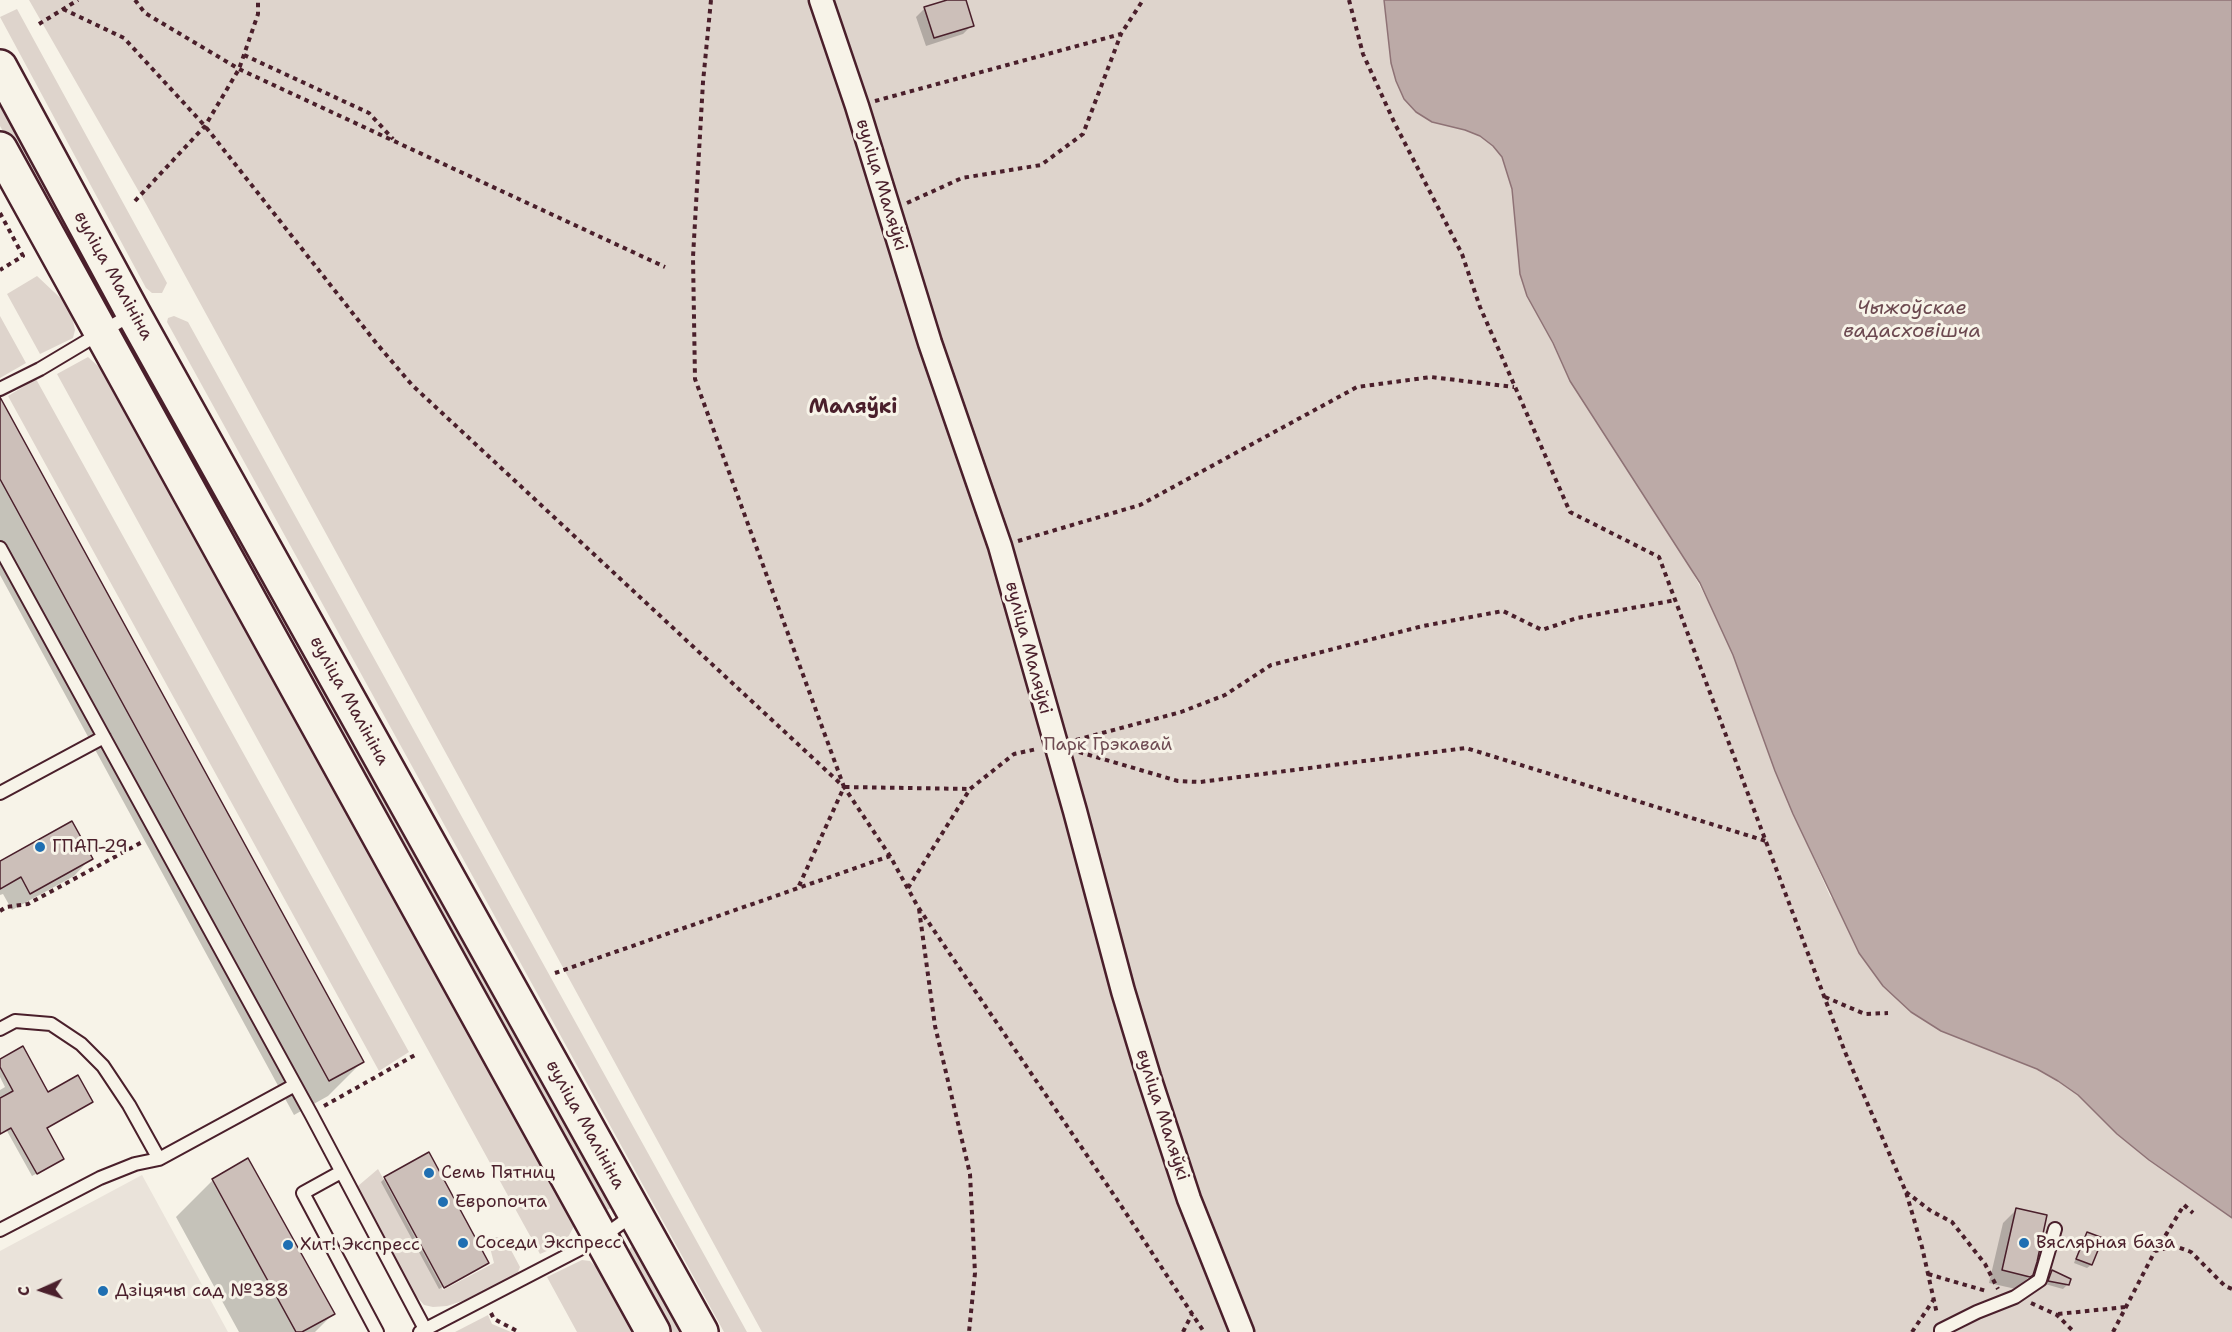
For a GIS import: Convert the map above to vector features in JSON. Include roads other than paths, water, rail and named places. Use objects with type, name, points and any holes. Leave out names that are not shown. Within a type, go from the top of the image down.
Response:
[{"type":"main road","name":"вуліца Малініна","points":[[0,67],[132,313],[700,1332]]},
{"type":"main road","points":[[0,149],[653,1332]]},
{"type":"street","name":"вуліца Маляўкі","points":[[821,0],[857,106],[930,343],[1000,546],[1149,1077],[1189,1199],[1242,1332]]},
{"type":"lane","points":[[0,389],[40,369],[132,313]]},
{"type":"lane","points":[[0,548],[311,1114],[422,1331],[601,1238],[635,1214]]},
{"type":"lane","points":[[0,793],[104,737]]},
{"type":"lane","points":[[0,1029],[15,1021],[51,1024],[81,1044],[104,1066],[159,1159]]},
{"type":"lane","points":[[0,1230],[100,1178],[135,1164],[159,1159],[295,1085]]},
{"type":"lane","points":[[341,1172],[303,1193],[377,1332]]},
{"type":"lane","points":[[1941,1331],[2015,1297],[2040,1280],[2055,1229]]},
{"type":"water","name":"Чыжоўскае вадасховішча","points":[[1384,0],[2232,0],[2232,1218],[2149,1160],[2117,1134],[2078,1095],[2058,1081],[2037,1069],[1941,1031],[1911,1012],[1883,986],[1859,953],[1793,814],[1733,655],[1700,583],[1570,381],[1553,343],[1527,296],[1520,274],[1512,189],[1502,157],[1480,136],[1432,122],[1416,112],[1404,99],[1391,63]]},
{"type":"place","name":"ГПАП-29","points":[[40,847]]},
{"type":"place","name":"Семь Пятниц","points":[[429,1173]]},
{"type":"place","name":"Европочта","points":[[443,1202]]},
{"type":"place","name":"Соседи Экспресс","points":[[463,1243]]},
{"type":"place","name":"Вяслярная база","points":[[2024,1243]]},
{"type":"place","name":"Хит! Экспресс","points":[[288,1245]]},
{"type":"place","name":"Дзіцячы сад №388","points":[[103,1291]]},
{"type":"district","name":"Маляўкі","points":[[853,408]]},
{"type":"park label","name":"Парк Грэкавай","points":[[1108,745]]}]
